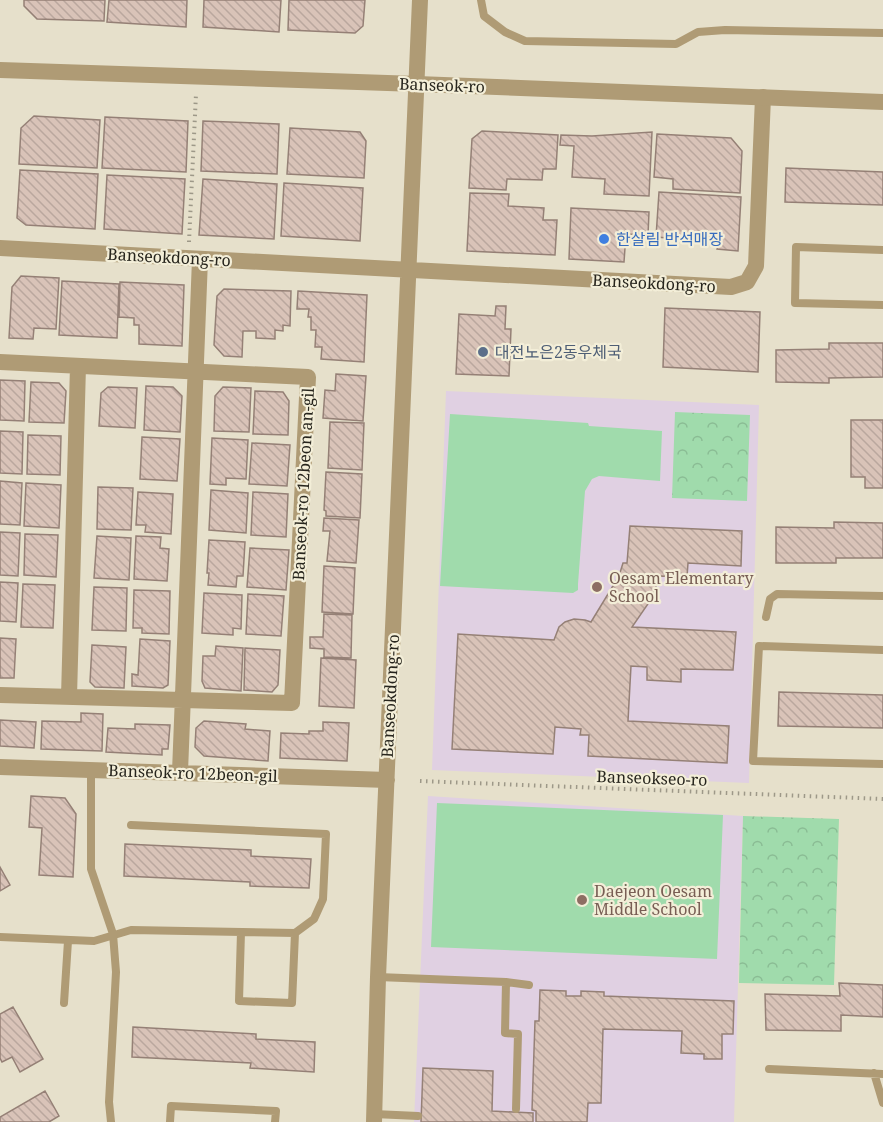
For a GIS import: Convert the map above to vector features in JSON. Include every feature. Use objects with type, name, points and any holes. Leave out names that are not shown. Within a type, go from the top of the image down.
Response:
[{"type":"street","name":"Banseokdong-ro","points":[[374,1118],[420,0]]},
{"type":"street","name":"Banseok-ro","points":[[0,70],[883,102]]},
{"type":"street","name":"Banseokdong-ro","points":[[0,248],[731,288],[747,282],[756,266],[763,97]]},
{"type":"street","points":[[180,772],[195,372],[194,258]]},
{"type":"street","name":"Banseok-ro 12beon an-gil","points":[[0,362],[308,377],[292,703],[183,700]]},
{"type":"street","points":[[69,697],[78,366]]},
{"type":"street","points":[[0,695],[183,700]]},
{"type":"street","name":"Banseok-ro 12beon-gil","points":[[0,767],[387,780]]},
{"type":"lane","points":[[481,0],[484,16],[505,32],[525,41],[676,44],[698,32],[725,30],[883,33]]},
{"type":"lane","points":[[883,250],[796,247],[795,303],[883,305]]},
{"type":"lane","points":[[766,617],[770,599],[777,594],[883,596]]},
{"type":"lane","points":[[883,650],[759,646],[753,761],[883,764]]},
{"type":"lane","points":[[91,770],[91,869],[112,934],[116,972],[109,1102],[111,1122]]},
{"type":"lane","points":[[0,937],[94,941],[131,930],[295,933],[314,919],[323,900],[326,834],[131,825]]},
{"type":"lane","points":[[242,932],[239,1001],[292,1003],[295,933]]},
{"type":"lane","points":[[64,1003],[68,941]]},
{"type":"lane","points":[[378,977],[529,985]]},
{"type":"lane","points":[[506,982],[505,1034],[518,1034],[516,1109]]},
{"type":"lane","points":[[770,1069],[878,1074],[883,1103]]},
{"type":"lane","points":[[170,1122],[171,1106],[276,1112],[275,1122]]},
{"type":"lane","points":[[374,1118],[418,1116]]},
{"type":"path","points":[[194,258],[197,76]]},
{"type":"path","name":"Banseokseo-ro","points":[[420,781],[883,799]]},
{"type":"shaded area","name":"Oesam Elementary School","points":[[446,391],[759,405],[749,783],[432,770]]},
{"type":"shaded area","name":"Daejeon Oesam Middle School","points":[[428,796],[743,816],[734,1122],[414,1122]]},
{"type":"green space","points":[[675,412],[750,415],[747,501],[672,498]]},
{"type":"green space","points":[[450,414],[588,423],[589,426],[662,431],[660,481],[599,476],[592,479],[585,491],[578,590],[573,593],[440,586]]},
{"type":"green space","points":[[437,803],[723,815],[717,959],[431,947]]},
{"type":"green space","points":[[743,816],[839,819],[834,985],[739,983]]},
{"type":"building","points":[[24,0],[105,0],[104,21],[37,19],[24,6]]},
{"type":"building","points":[[109,0],[187,0],[186,27],[107,22]]},
{"type":"building","points":[[204,0],[281,0],[279,32],[203,27]]},
{"type":"building","points":[[289,0],[365,0],[363,26],[355,33],[288,30]]},
{"type":"building","points":[[34,116],[100,120],[97,168],[19,164],[21,128]]},
{"type":"building","points":[[105,117],[188,121],[186,172],[102,168]]},
{"type":"building","points":[[203,121],[279,124],[277,174],[201,171]]},
{"type":"building","points":[[290,128],[360,132],[366,141],[364,178],[287,174]]},
{"type":"building","points":[[482,131],[558,135],[556,169],[543,169],[542,180],[507,179],[506,190],[469,188],[472,139]]},
{"type":"building","points":[[652,132],[649,196],[604,194],[605,179],[572,177],[574,146],[560,145],[561,135],[592,136]]},
{"type":"building","points":[[657,134],[731,138],[742,151],[740,193],[673,189],[673,179],[654,177]]},
{"type":"building","points":[[786,168],[883,172],[883,205],[785,202]]},
{"type":"building","points":[[20,170],[98,174],[95,229],[26,225],[17,218]]},
{"type":"building","points":[[107,175],[185,179],[182,234],[104,229]]},
{"type":"building","points":[[203,179],[277,184],[274,239],[199,235]]},
{"type":"building","points":[[284,183],[363,188],[360,241],[281,236]]},
{"type":"building","points":[[659,192],[741,197],[738,251],[717,249],[718,242],[656,237]]},
{"type":"building","points":[[470,193],[509,194],[508,206],[544,208],[543,220],[557,220],[555,255],[467,251]]},
{"type":"building","points":[[571,208],[649,212],[648,235],[626,234],[624,262],[569,259]]},
{"type":"building","points":[[21,276],[59,278],[56,329],[34,328],[33,339],[9,338],[12,287]]},
{"type":"building","points":[[62,281],[119,284],[117,338],[59,335]]},
{"type":"building","points":[[120,282],[184,285],[182,346],[139,344],[139,325],[134,325],[134,318],[119,317]]},
{"type":"building","points":[[224,289],[291,291],[290,326],[283,325],[283,331],[275,330],[275,339],[256,338],[256,331],[243,331],[242,357],[224,356],[214,345],[217,296]]},
{"type":"building","points":[[298,291],[367,295],[364,362],[321,359],[322,347],[315,347],[316,330],[311,330],[309,309],[297,309]]},
{"type":"building","name":"대전노은2동우체국","points":[[496,306],[506,306],[505,329],[511,329],[509,376],[456,374],[459,314],[495,316]]},
{"type":"building","points":[[665,308],[760,312],[758,372],[663,367]]},
{"type":"building","points":[[829,343],[883,343],[883,377],[829,378],[829,383],[776,382],[776,350],[829,349]]},
{"type":"building","points":[[336,374],[366,376],[363,421],[323,418],[325,390],[335,391]]},
{"type":"building","points":[[0,380],[25,381],[24,421],[0,420]]},
{"type":"building","points":[[31,382],[59,383],[66,391],[64,423],[29,422]]},
{"type":"building","points":[[146,386],[173,387],[182,396],[180,432],[144,430]]},
{"type":"building","points":[[108,387],[137,388],[135,428],[99,426],[101,393]]},
{"type":"building","points":[[223,387],[251,388],[249,432],[214,431],[215,396]]},
{"type":"building","points":[[255,391],[283,392],[289,401],[288,435],[253,434]]},
{"type":"building","points":[[851,420],[883,420],[883,488],[865,488],[865,477],[851,477]]},
{"type":"building","points":[[330,422],[364,423],[362,470],[328,468]]},
{"type":"building","points":[[0,431],[23,432],[22,474],[0,473]]},
{"type":"building","points":[[28,435],[61,436],[60,475],[27,474]]},
{"type":"building","points":[[142,437],[180,439],[177,481],[140,479]]},
{"type":"building","points":[[212,438],[248,440],[246,479],[226,478],[226,485],[210,484]]},
{"type":"building","points":[[252,443],[290,445],[287,486],[249,484]]},
{"type":"building","points":[[326,472],[362,474],[360,518],[326,516],[324,510]]},
{"type":"building","points":[[0,481],[22,483],[20,525],[0,524]]},
{"type":"building","points":[[26,483],[61,485],[59,528],[24,526]]},
{"type":"building","points":[[98,487],[133,488],[131,530],[97,529]]},
{"type":"building","points":[[211,490],[248,493],[246,533],[209,530]]},
{"type":"building","points":[[138,492],[173,494],[171,534],[145,532],[146,525],[136,525]]},
{"type":"building","points":[[253,492],[288,494],[286,537],[251,535]]},
{"type":"building","points":[[324,518],[359,520],[356,563],[327,561],[330,531],[323,531]]},
{"type":"building","points":[[834,522],[883,523],[883,558],[836,558],[836,563],[776,563],[776,527],[834,528]]},
{"type":"building","points":[[630,526],[742,531],[741,566],[688,563],[687,577],[660,576],[650,601],[632,627],[736,632],[733,670],[681,669],[681,682],[647,680],[647,667],[631,666],[628,721],[729,726],[727,763],[588,756],[589,735],[580,735],[581,729],[555,727],[553,754],[452,749],[458,634],[554,640],[559,627],[565,622],[574,619],[591,622],[619,576],[623,563],[627,563]]},
{"type":"building","points":[[0,532],[20,533],[18,576],[0,575]]},
{"type":"building","points":[[25,534],[58,535],[56,577],[24,575]]},
{"type":"building","points":[[97,536],[131,538],[129,580],[94,578]]},
{"type":"building","points":[[136,536],[161,537],[160,548],[169,549],[167,581],[134,579]]},
{"type":"building","points":[[209,540],[245,542],[243,576],[237,576],[236,587],[208,585]]},
{"type":"building","points":[[250,548],[289,550],[286,590],[247,587]]},
{"type":"building","points":[[324,566],[355,568],[353,614],[322,612]]},
{"type":"building","points":[[0,582],[18,583],[16,622],[0,621]]},
{"type":"building","points":[[23,584],[55,585],[53,628],[21,627]]},
{"type":"building","points":[[94,587],[127,588],[126,631],[92,630]]},
{"type":"building","points":[[134,590],[170,591],[169,634],[142,633],[142,628],[133,628]]},
{"type":"building","points":[[204,593],[242,595],[241,629],[233,628],[233,635],[202,633]]},
{"type":"building","points":[[248,594],[284,596],[281,636],[246,634]]},
{"type":"building","points":[[324,614],[352,615],[351,658],[324,657],[324,649],[310,648],[310,637],[323,637]]},
{"type":"building","points":[[0,638],[16,639],[14,678],[0,678]]},
{"type":"building","points":[[140,639],[170,641],[168,685],[163,688],[132,686],[132,674],[138,675]]},
{"type":"building","points":[[92,645],[126,647],[124,688],[95,687],[90,682]]},
{"type":"building","points":[[216,646],[243,648],[241,691],[205,688],[202,681],[203,656],[215,656]]},
{"type":"building","points":[[245,648],[280,650],[278,685],[272,692],[244,690]]},
{"type":"building","points":[[321,658],[356,660],[354,708],[319,706]]},
{"type":"building","points":[[779,692],[883,695],[883,728],[778,726]]},
{"type":"building","points":[[81,713],[103,714],[102,751],[41,749],[42,721],[81,722]]},
{"type":"building","points":[[0,720],[36,722],[34,748],[0,746]]},
{"type":"building","points":[[204,721],[246,724],[245,729],[270,731],[268,761],[204,756],[195,747],[196,728]]},
{"type":"building","points":[[323,722],[349,723],[347,761],[280,758],[281,733],[309,734],[309,731],[323,731]]},
{"type":"building","points":[[135,724],[170,725],[168,749],[162,749],[162,755],[106,752],[108,728],[135,729]]},
{"type":"building","points":[[31,796],[65,798],[76,814],[73,877],[39,875],[42,828],[29,827]]},
{"type":"building","points":[[125,844],[251,850],[251,856],[311,859],[309,888],[250,886],[250,882],[124,876]]},
{"type":"building","points":[[0,867],[10,885],[0,891]]},
{"type":"building","points":[[839,983],[883,985],[883,1017],[841,1015],[841,1031],[766,1030],[765,994],[840,996]]},
{"type":"building","points":[[540,990],[566,991],[566,996],[581,996],[581,991],[604,992],[604,996],[734,1001],[733,1034],[722,1034],[722,1059],[704,1059],[704,1054],[681,1053],[682,1031],[603,1029],[601,1103],[588,1103],[587,1122],[536,1122],[536,1111],[532,1110],[535,1021],[539,1021]]},
{"type":"building","points":[[13,1007],[43,1059],[20,1072],[12,1057],[2,1062],[0,1058],[0,1014]]},
{"type":"building","points":[[133,1027],[256,1034],[256,1039],[315,1042],[314,1072],[250,1068],[251,1063],[132,1057]]},
{"type":"building","points":[[423,1068],[493,1071],[492,1111],[533,1113],[533,1122],[421,1122]]},
{"type":"building","points":[[45,1091],[59,1116],[49,1122],[0,1122],[0,1117]]},
{"type":"place","name":"한살림 반석매장","points":[[604,239]]},
{"type":"place","name":"대전노은2동우체국","points":[[483,352]]},
{"type":"place","name":"Oesam Elementary School","points":[[597,587]]},
{"type":"place","name":"Daejeon Oesam Middle School","points":[[582,900]]}]
